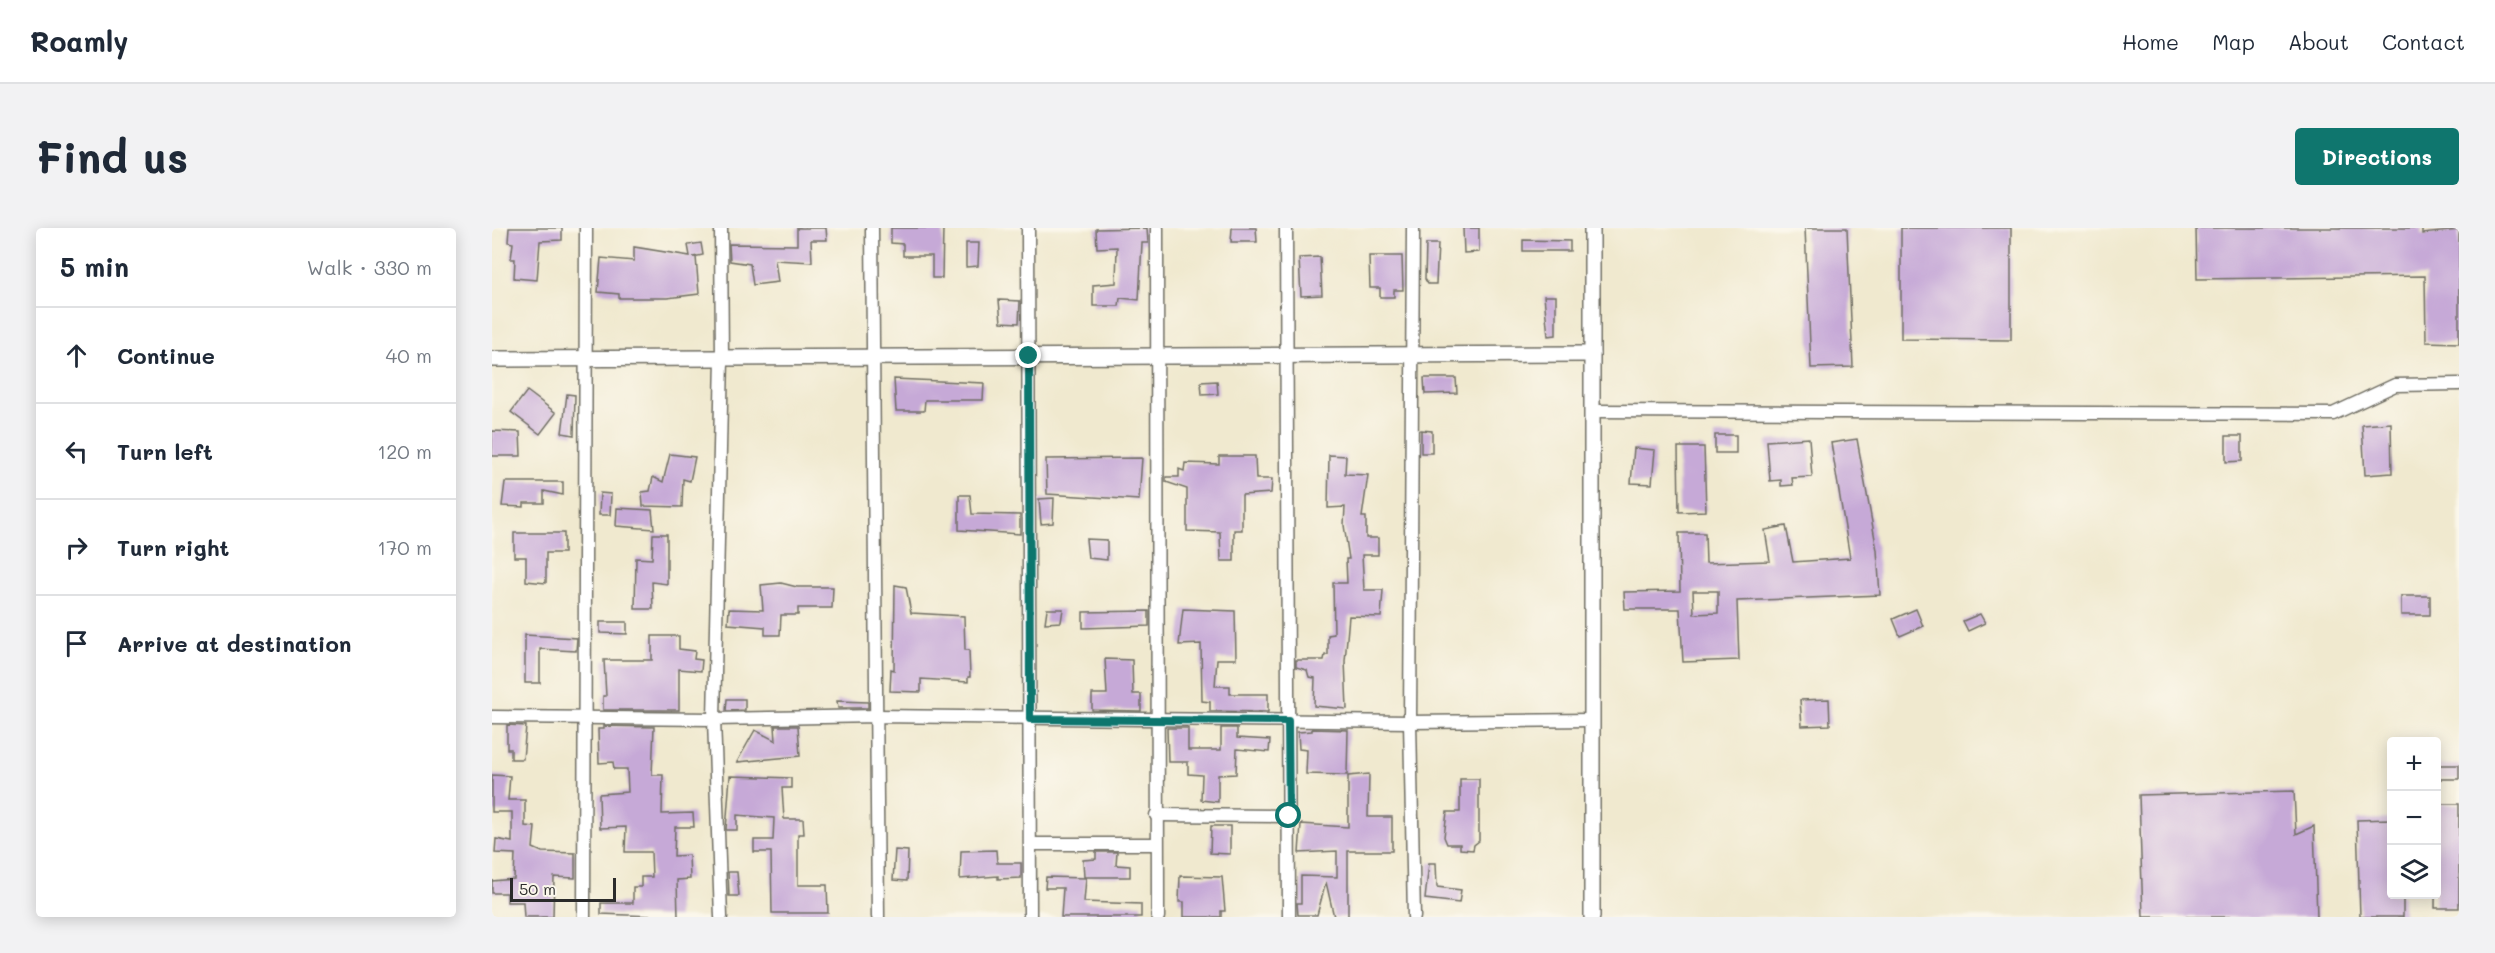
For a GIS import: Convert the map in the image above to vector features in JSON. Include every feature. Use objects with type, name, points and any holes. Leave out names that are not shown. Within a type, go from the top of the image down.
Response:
[{"type":"street","points":[[585,917],[586,228]]},
{"type":"street","points":[[721,228],[722,358],[714,719],[721,917]]},
{"type":"street","points":[[872,228],[878,917]]},
{"type":"street","points":[[1028,228],[1030,917]]},
{"type":"street","points":[[1156,228],[1158,917]]},
{"type":"street","points":[[1286,228],[1289,917]]},
{"type":"street","points":[[1413,228],[1410,722],[1414,917]]},
{"type":"street","points":[[1592,228],[1592,917]]},
{"type":"street","points":[[492,358],[1592,354]]},
{"type":"street","points":[[1592,411],[2333,414],[2395,385],[2459,384]]},
{"type":"street","points":[[492,717],[714,719],[877,716],[1157,721],[1410,722],[1592,720]]},
{"type":"street","points":[[1156,815],[1289,816]]},
{"type":"street","points":[[1031,844],[1156,844]]},
{"type":"building","points":[[509,228],[562,228],[562,240],[540,241],[537,280],[514,278],[515,259],[511,259],[513,243],[508,242]]},
{"type":"building","points":[[797,228],[826,228],[827,240],[811,240],[812,262],[775,260],[778,282],[753,285],[750,264],[730,261],[729,244],[797,245]]},
{"type":"building","points":[[891,228],[943,228],[942,278],[932,278],[932,256],[903,256],[903,244],[891,243]]},
{"type":"building","points":[[1147,228],[1148,243],[1142,243],[1139,300],[1120,298],[1119,306],[1093,306],[1093,285],[1116,283],[1117,247],[1097,248],[1096,229]]},
{"type":"building","points":[[1232,228],[1256,228],[1257,242],[1231,242]]},
{"type":"building","points":[[1463,228],[1479,228],[1479,252],[1464,253]]},
{"type":"building","points":[[1805,228],[1847,228],[1853,367],[1811,368]]},
{"type":"building","points":[[1901,228],[2011,228],[2011,340],[1901,339]]},
{"type":"building","points":[[2196,228],[2422,228],[2422,234],[2459,230],[2459,343],[2426,342],[2425,276],[2197,279]]},
{"type":"building","points":[[1523,240],[1570,241],[1570,251],[1523,251]]},
{"type":"building","points":[[701,243],[703,255],[693,257],[696,257],[699,294],[667,298],[619,298],[619,294],[598,292],[601,258],[634,261],[634,247],[690,256],[688,245]]},
{"type":"building","points":[[966,243],[979,243],[978,266],[966,267]]},
{"type":"building","points":[[1426,244],[1438,244],[1436,284],[1428,284],[1425,279]]},
{"type":"building","points":[[1369,256],[1402,256],[1403,290],[1394,290],[1394,297],[1380,297],[1380,288],[1370,288]]},
{"type":"building","points":[[1320,257],[1322,295],[1301,296],[1299,258]]},
{"type":"building","points":[[1544,296],[1556,296],[1556,335],[1548,336]]},
{"type":"building","points":[[999,300],[1020,301],[1019,323],[1001,322]]},
{"type":"building","points":[[1424,378],[1456,378],[1457,393],[1425,394]]},
{"type":"building","points":[[894,379],[984,383],[983,400],[925,400],[924,411],[896,411]]},
{"type":"building","points":[[1217,381],[1218,394],[1202,395],[1201,382]]},
{"type":"building","points":[[527,391],[556,413],[540,434],[511,412]]},
{"type":"building","points":[[567,394],[575,395],[574,435],[562,433]]},
{"type":"building","points":[[2391,423],[2392,473],[2365,475],[2362,425]]},
{"type":"building","points":[[1421,430],[1432,431],[1432,453],[1421,453]]},
{"type":"building","points":[[492,431],[520,432],[521,456],[492,456]]},
{"type":"building","points":[[1715,435],[1736,435],[1736,453],[1715,453]]},
{"type":"building","points":[[2226,436],[2242,436],[2242,461],[2226,462]]},
{"type":"building","points":[[1809,438],[1812,477],[1792,478],[1793,485],[1781,486],[1781,480],[1770,481],[1767,441]]},
{"type":"building","points":[[1857,439],[1877,550],[1880,595],[1737,601],[1739,660],[1683,662],[1680,609],[1625,609],[1624,592],[1680,591],[1679,533],[1705,533],[1706,563],[1770,561],[1765,530],[1786,526],[1793,562],[1850,558],[1831,443]],"holes":[[[1693,591],[1718,591],[1718,613],[1694,614]]]},
{"type":"building","points":[[1678,447],[1704,447],[1706,511],[1679,512]]},
{"type":"building","points":[[1634,448],[1655,450],[1652,484],[1631,483]]},
{"type":"building","points":[[670,454],[695,457],[690,481],[683,479],[682,507],[643,506],[642,492],[650,491],[653,477],[663,482]]},
{"type":"building","points":[[1329,455],[1346,456],[1345,474],[1368,475],[1362,517],[1366,517],[1366,538],[1378,538],[1378,555],[1362,555],[1364,590],[1383,590],[1381,617],[1349,616],[1345,661],[1347,709],[1314,706],[1315,678],[1309,677],[1307,670],[1296,667],[1296,660],[1324,660],[1325,655],[1328,655],[1328,635],[1334,634],[1333,583],[1347,583],[1346,559],[1349,559],[1344,525],[1345,507],[1328,508]]},
{"type":"building","points":[[1219,456],[1255,456],[1256,479],[1272,479],[1271,493],[1242,495],[1242,530],[1234,530],[1234,561],[1221,561],[1220,532],[1187,531],[1187,489],[1166,482],[1166,477],[1179,477],[1179,469],[1184,471],[1185,463],[1219,464]]},
{"type":"building","points":[[1142,458],[1139,500],[1047,494],[1046,459]]},
{"type":"building","points":[[505,482],[563,482],[563,495],[544,491],[544,503],[524,503],[524,507],[502,506]]},
{"type":"building","points":[[600,493],[611,494],[610,515],[599,515]]},
{"type":"building","points":[[959,495],[970,495],[972,514],[1020,515],[1020,534],[959,530]]},
{"type":"building","points":[[1054,498],[1053,523],[1041,524],[1039,499]]},
{"type":"building","points":[[617,508],[652,510],[654,529],[616,526]]},
{"type":"building","points":[[514,533],[564,533],[564,553],[546,553],[546,583],[526,581],[526,557],[514,557]]},
{"type":"building","points":[[653,534],[667,534],[667,584],[652,582],[653,609],[635,609],[636,558],[652,559]]},
{"type":"building","points":[[1086,539],[1107,540],[1107,560],[1088,558]]},
{"type":"building","points":[[781,583],[797,587],[833,587],[832,608],[798,608],[798,615],[781,615],[780,635],[765,635],[765,627],[728,624],[729,609],[763,610],[761,585]]},
{"type":"building","points":[[895,585],[906,587],[911,613],[964,616],[965,650],[969,650],[970,677],[968,677],[968,682],[921,679],[921,692],[890,691],[891,669],[894,670]]},
{"type":"building","points":[[2401,596],[2430,596],[2430,615],[2401,615]]},
{"type":"building","points":[[1047,609],[1063,609],[1061,622],[1045,623]]},
{"type":"building","points":[[1183,609],[1235,611],[1236,659],[1217,659],[1215,686],[1230,686],[1230,694],[1268,694],[1268,712],[1210,711],[1210,702],[1202,701],[1201,644],[1179,645]]},
{"type":"building","points":[[1916,609],[1923,626],[1900,636],[1893,619]]},
{"type":"building","points":[[1149,611],[1149,626],[1083,628],[1083,612]]},
{"type":"building","points":[[1980,614],[1985,623],[1968,631],[1963,621]]},
{"type":"building","points":[[600,622],[627,622],[627,634],[600,633]]},
{"type":"building","points":[[525,635],[577,638],[576,651],[540,649],[540,683],[525,683]]},
{"type":"building","points":[[652,636],[679,636],[679,649],[695,651],[694,659],[702,660],[701,671],[679,669],[679,710],[603,710],[603,696],[606,696],[604,660],[652,660]]},
{"type":"building","points":[[1105,659],[1132,660],[1133,694],[1141,694],[1141,711],[1092,710],[1092,694],[1107,694]]},
{"type":"building","points":[[727,699],[745,699],[745,710],[726,711]]},
{"type":"building","points":[[1829,699],[1830,725],[1802,726],[1800,700]]},
{"type":"building","points":[[837,701],[868,702],[868,708],[838,708]]},
{"type":"building","points":[[507,725],[526,726],[523,759],[511,759],[511,749],[507,749]]},
{"type":"building","points":[[604,726],[654,727],[652,775],[663,775],[662,814],[693,813],[694,827],[675,827],[674,856],[689,855],[690,879],[677,880],[678,917],[601,914],[601,903],[633,903],[633,887],[641,887],[641,877],[652,877],[651,852],[625,852],[626,827],[600,828],[599,794],[628,792],[627,769],[614,769],[613,762],[599,763],[598,729],[604,729]]},
{"type":"building","points":[[775,726],[798,726],[800,756],[737,762],[755,730],[776,741]]},
{"type":"building","points":[[1167,728],[1188,728],[1188,750],[1221,750],[1221,728],[1237,728],[1237,738],[1270,740],[1269,752],[1237,749],[1236,774],[1218,775],[1218,802],[1201,800],[1202,775],[1188,774],[1188,762],[1168,762]]},
{"type":"building","points":[[1312,729],[1348,730],[1347,775],[1306,774],[1307,750],[1299,749],[1298,732],[1312,731]]},
{"type":"building","points":[[2441,765],[2459,765],[2459,779],[2441,779]]},
{"type":"building","points":[[1369,774],[1368,817],[1392,817],[1392,851],[1348,851],[1348,917],[1334,917],[1326,882],[1317,915],[1298,915],[1297,903],[1301,903],[1301,876],[1337,877],[1337,851],[1299,853],[1301,824],[1348,827],[1348,776]]},
{"type":"building","points":[[492,775],[510,776],[508,800],[525,800],[525,826],[535,827],[533,848],[542,852],[575,853],[575,878],[554,877],[553,917],[524,917],[523,902],[507,902],[507,893],[492,893],[492,881],[514,879],[515,854],[495,853],[496,839],[512,842],[512,812],[492,812]]},
{"type":"building","points":[[730,776],[791,778],[791,788],[782,788],[784,819],[803,819],[804,834],[798,834],[798,885],[827,885],[828,913],[772,913],[771,852],[754,852],[754,840],[773,840],[774,818],[737,815],[737,830],[726,830]]},
{"type":"building","points":[[1460,779],[1479,779],[1479,841],[1474,845],[1473,850],[1460,849],[1460,844],[1447,844],[1444,837],[1447,812],[1460,812]]},
{"type":"building","points":[[2294,791],[2296,834],[2314,826],[2317,917],[2143,917],[2139,795]]},
{"type":"building","points":[[2441,804],[2459,804],[2459,908],[2435,908],[2435,899],[2441,899]]},
{"type":"building","points":[[2387,819],[2387,899],[2403,899],[2403,917],[2360,917],[2357,820]]},
{"type":"building","points":[[1211,826],[1230,826],[1230,854],[1210,853]]},
{"type":"building","points":[[895,850],[908,851],[907,881],[893,880]]},
{"type":"building","points":[[996,850],[997,863],[1021,863],[1021,878],[998,879],[998,876],[960,879],[961,851]]},
{"type":"building","points":[[1096,852],[1117,852],[1116,865],[1130,866],[1130,877],[1084,877],[1083,860],[1096,859]]},
{"type":"building","points":[[1429,863],[1436,863],[1437,887],[1461,890],[1459,903],[1425,899]]},
{"type":"building","points":[[728,872],[737,872],[739,896],[729,896]]},
{"type":"building","points":[[1180,876],[1222,877],[1225,911],[1221,911],[1221,917],[1184,917],[1184,902],[1179,902]]},
{"type":"building","points":[[1046,877],[1086,878],[1084,902],[1141,904],[1141,917],[1061,917],[1063,888],[1045,888]]},
{"type":"route","points":[[1029,356],[1030,719],[1288,721],[1289,816]]}]
